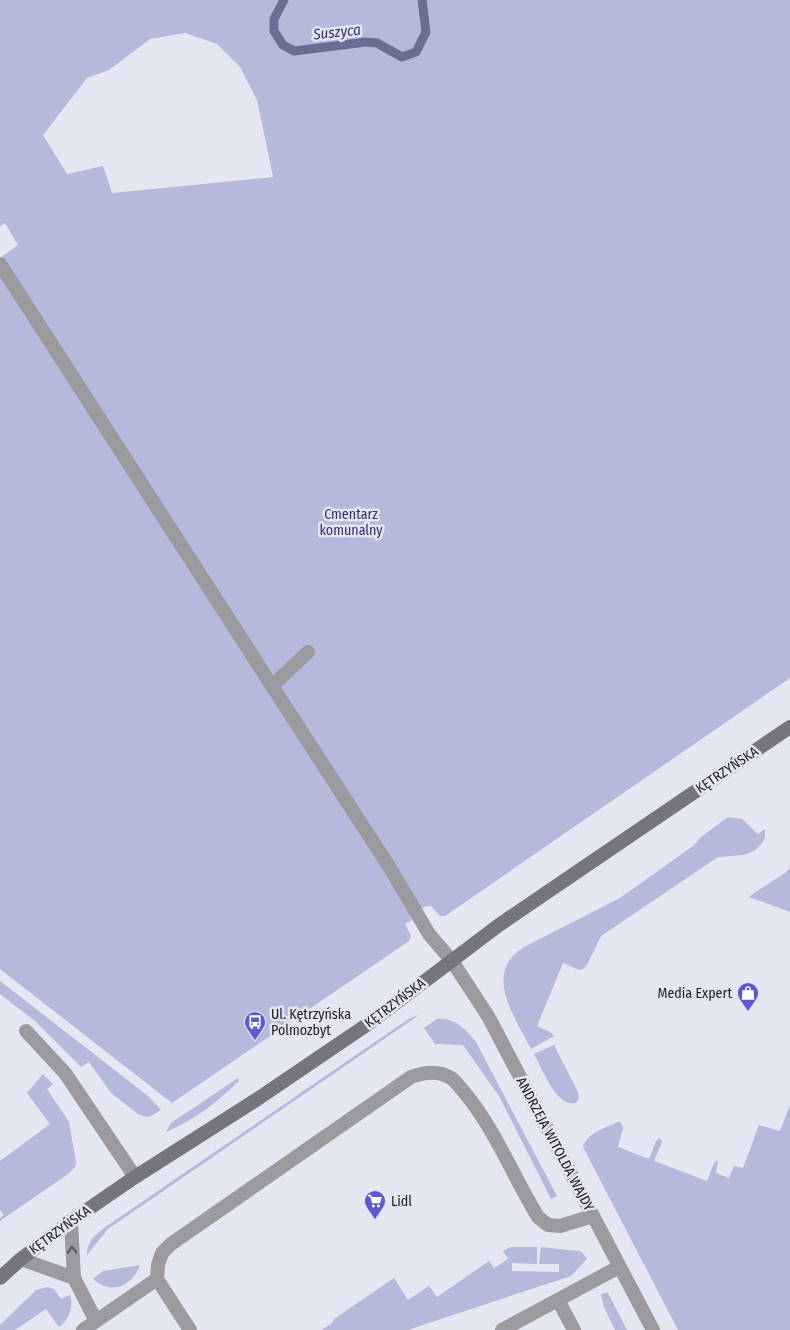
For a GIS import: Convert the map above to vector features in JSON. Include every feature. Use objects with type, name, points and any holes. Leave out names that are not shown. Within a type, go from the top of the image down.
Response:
[{"type":"main road","name":"KĘTRZYŃSKA","points":[[0,1278],[22,1258],[70,1221],[135,1176],[272,1089],[368,1024],[499,925],[790,727]]},
{"type":"street","name":"ANDRZEJA WITOLDA WAJDY","points":[[0,264],[390,868],[429,934],[452,961],[488,1016],[653,1330]]},
{"type":"street","points":[[272,686],[308,652]]},
{"type":"street","points":[[26,1031],[65,1073],[135,1176]]},
{"type":"street","points":[[190,1330],[156,1279],[162,1253],[171,1244],[411,1077],[420,1074],[431,1072],[442,1074],[452,1079],[478,1109],[538,1217],[548,1225],[560,1226],[593,1216]]},
{"type":"street","points":[[70,1221],[74,1278],[96,1321]]},
{"type":"street","points":[[22,1258],[74,1278]]},
{"type":"street","points":[[502,1330],[619,1267]]},
{"type":"street","points":[[83,1330],[156,1279]]},
{"type":"street","points":[[558,1300],[574,1330]]},
{"type":"green space","name":"Cmentarz komunalny","points":[[0,0],[790,0],[790,678],[445,916],[440,916],[431,906],[426,906],[410,917],[412,920],[405,924],[411,936],[409,941],[172,1103],[0,969],[0,258],[18,245],[5,223],[0,226]],"holes":[[[185,33],[217,44],[240,67],[257,100],[273,177],[112,193],[103,166],[67,174],[43,135],[87,78],[109,70],[150,39]]]},
{"type":"green space","points":[[728,817],[742,819],[758,834],[765,829],[763,842],[754,851],[744,855],[718,857],[601,936],[587,965],[583,969],[579,970],[563,963],[537,1026],[552,1033],[554,1036],[531,1049],[517,1023],[506,996],[505,969],[512,958],[524,947],[620,898],[693,846],[701,837]]},
{"type":"green space","points":[[790,868],[790,912],[749,897],[780,876]]},
{"type":"green space","points":[[0,981],[148,1096],[161,1110],[146,1117],[138,1114],[111,1093],[89,1062],[81,1067],[35,1021],[0,994]]},
{"type":"green space","points":[[419,1015],[108,1229],[87,1255],[90,1242],[104,1228],[410,1018]]},
{"type":"green space","points":[[437,1019],[455,1022],[476,1042],[557,1196],[551,1199],[499,1096],[463,1045],[435,1044],[424,1028]]},
{"type":"green space","points":[[554,1045],[578,1092],[579,1099],[576,1103],[569,1103],[562,1099],[550,1086],[534,1054]]},
{"type":"green space","points":[[43,1074],[53,1084],[47,1089],[69,1122],[76,1162],[75,1167],[68,1174],[0,1221],[0,1218],[4,1215],[0,1210],[0,1161],[50,1124],[27,1093]]},
{"type":"green space","points":[[238,1078],[239,1081],[205,1110],[166,1132],[171,1123]]},
{"type":"green space","points":[[790,1105],[790,1330],[678,1330],[583,1147],[585,1142],[597,1132],[620,1122],[623,1128],[618,1147],[649,1159],[656,1141],[660,1138],[662,1142],[654,1161],[707,1181],[714,1163],[718,1160],[716,1173],[729,1178],[734,1166],[743,1168],[759,1125],[780,1131]]},
{"type":"green space","points":[[511,1247],[537,1247],[537,1264],[512,1263],[512,1271],[559,1272],[559,1264],[539,1264],[541,1247],[582,1252],[587,1259],[571,1276],[408,1330],[322,1330],[332,1323],[334,1319],[394,1278],[408,1300],[429,1286],[437,1297],[489,1261],[494,1268],[508,1259],[503,1251]]},
{"type":"green space","points":[[140,1265],[132,1279],[120,1286],[107,1287],[93,1279],[103,1271]]},
{"type":"green space","points":[[47,1287],[54,1289],[61,1299],[70,1295],[71,1309],[63,1324],[59,1327],[46,1309],[15,1330],[0,1330],[0,1325],[36,1290]]},
{"type":"green space","points":[[608,1293],[627,1330],[615,1330],[604,1307],[601,1295]]},
{"type":"waterway","name":"Suszyca","points":[[284,0],[274,19],[274,31],[283,45],[294,51],[366,42],[377,43],[402,57],[416,52],[426,32],[422,0]]},
{"type":"place","name":"Media Expert","points":[[748,1012]]},
{"type":"place","name":"Ul. Kętrzyńska Polmozbyt","points":[[255,1041]]},
{"type":"place","name":"Lidl","points":[[375,1220]]}]
